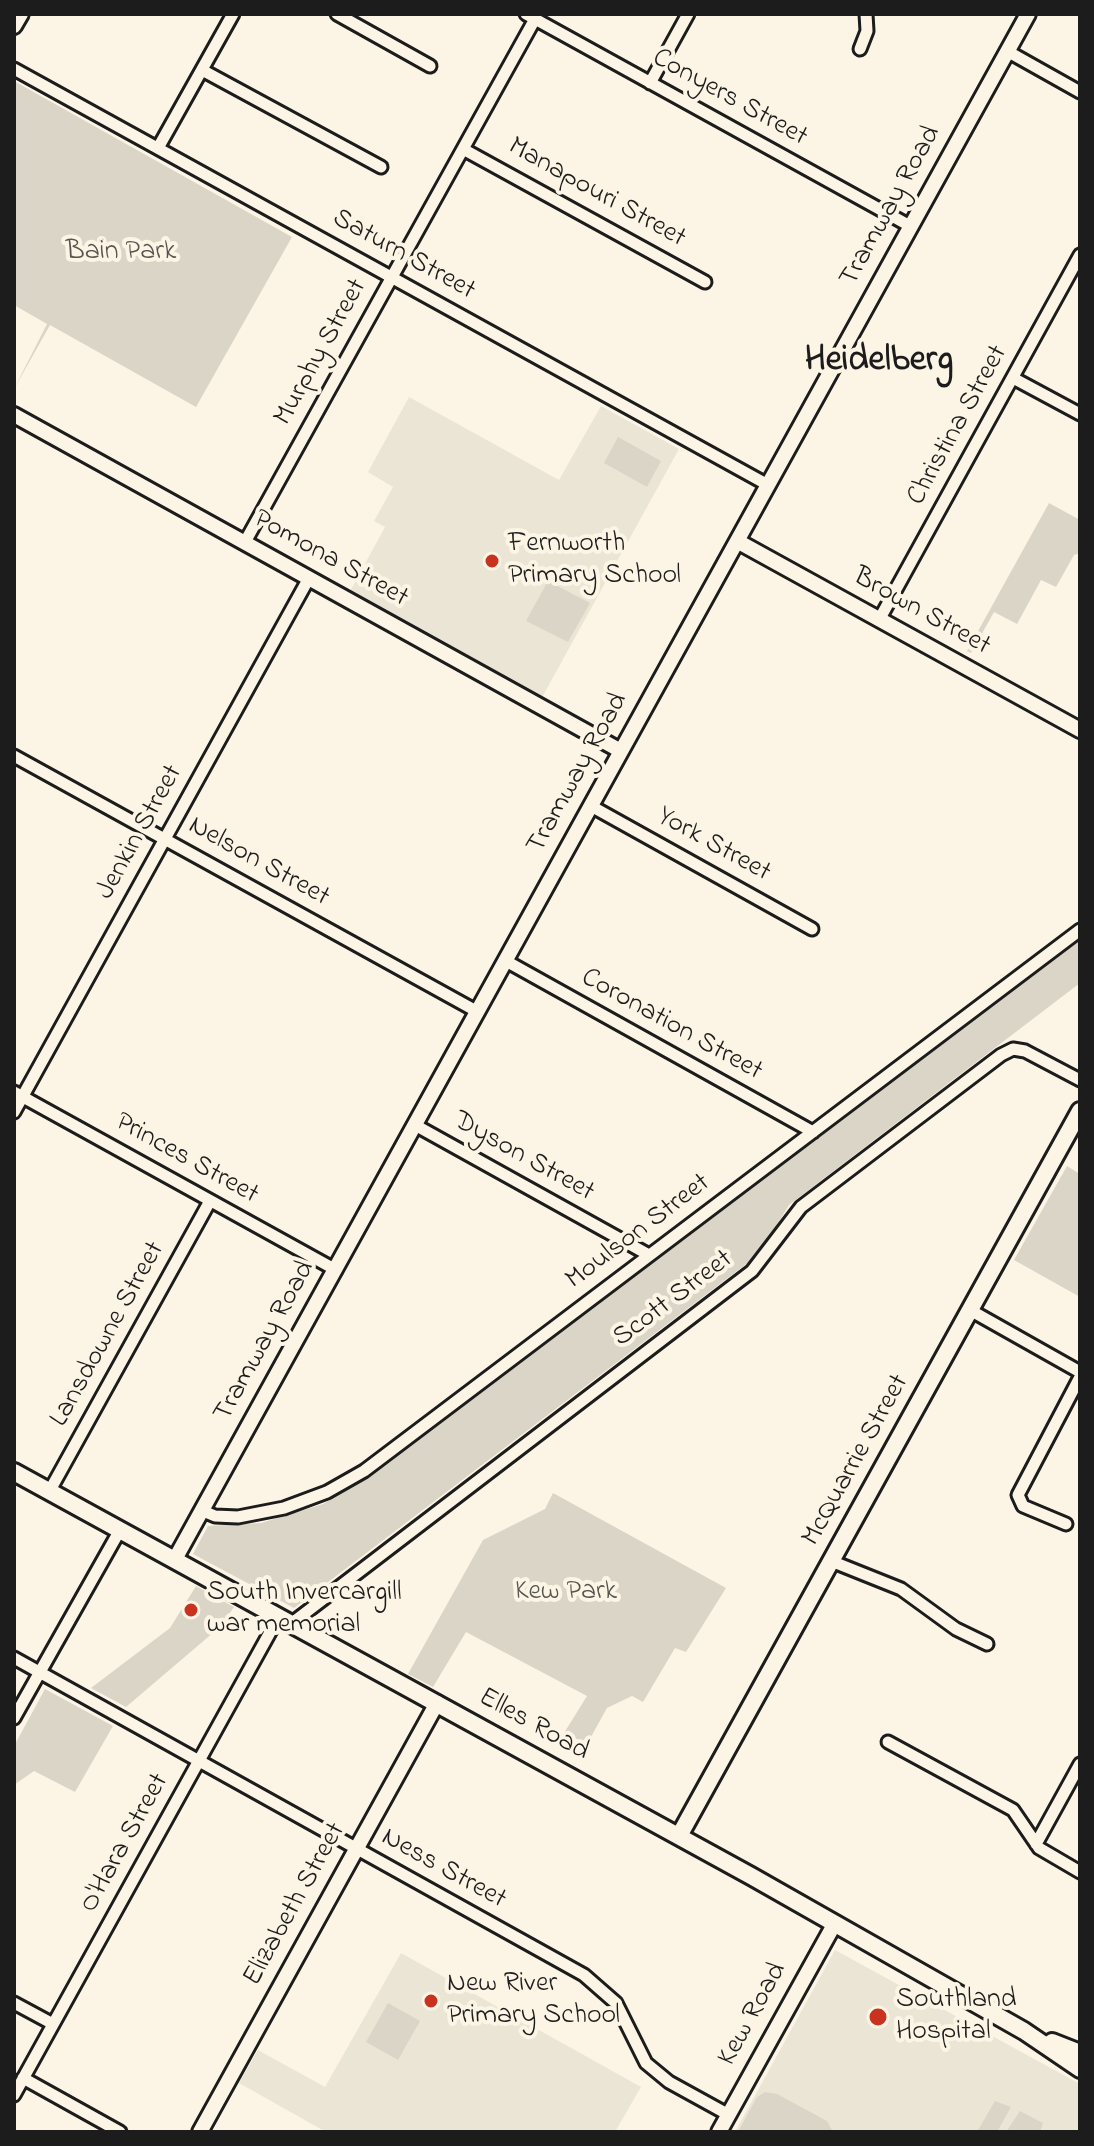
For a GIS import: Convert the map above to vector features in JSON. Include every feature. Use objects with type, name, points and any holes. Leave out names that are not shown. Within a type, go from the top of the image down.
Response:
[{"type":"main road","name":"McQuarrie Street","points":[[679,1836],[1080,1111]]},
{"type":"main road","name":"Elles Road","points":[[14,1472],[835,1923],[1024,2031],[1080,2069]]},
{"type":"main road","name":"Elles Road","points":[[1024,2031],[1080,2053]]},
{"type":"street","points":[[14,26],[21,14]]},
{"type":"street","points":[[158,148],[233,14]]},
{"type":"street","points":[[337,14],[430,66]]},
{"type":"street","points":[[650,83],[688,14]]},
{"type":"street","points":[[860,49],[867,31],[866,14]]},
{"type":"street","name":"Tramway Road","points":[[175,1559],[1028,14]]},
{"type":"street","name":"Conyers Street","points":[[530,16],[910,226]]},
{"type":"street","name":"Murphy Street","points":[[245,542],[463,149],[530,16]]},
{"type":"street","points":[[1007,51],[1080,92]]},
{"type":"street","name":"Saturn Street","points":[[14,69],[768,485]]},
{"type":"street","points":[[202,70],[381,167]]},
{"type":"street","name":"Manapouri Street","points":[[463,149],[705,282]]},
{"type":"street","name":"Christina Street","points":[[879,620],[1080,255]]},
{"type":"street","points":[[1013,378],[1080,414]]},
{"type":"street","name":"Pomona Street","points":[[14,415],[621,751]]},
{"type":"street","name":"Brown Street","points":[[737,541],[1080,730]]},
{"type":"street","name":"Jenkin Street","points":[[14,1112],[18,1094],[165,839],[309,578]]},
{"type":"street","name":"Nelson Street","points":[[14,756],[478,1012]]},
{"type":"street","name":"York Street","points":[[591,806],[812,929]]},
{"type":"street","name":"Moulson Street","points":[[203,1511],[220,1517],[238,1517],[284,1508],[327,1492],[364,1471],[1080,930]]},
{"type":"street","name":"Coronation Street","points":[[506,961],[813,1132]]},
{"type":"street","name":"Scott Street","points":[[286,1619],[752,1271],[801,1207],[1001,1055],[1013,1049],[1025,1051],[1080,1080]]},
{"type":"street","name":"Princes Street","points":[[18,1094],[336,1270]]},
{"type":"street","name":"Dyson Street","points":[[415,1125],[649,1255]]},
{"type":"street","name":"Lansdowne Street","points":[[49,1492],[210,1201]]},
{"type":"street","points":[[970,1310],[1080,1374],[1018,1495],[1023,1506],[1066,1524]]},
{"type":"street","points":[[14,1718],[120,1530]]},
{"type":"street","points":[[831,1561],[901,1589],[956,1629],[987,1644]]},
{"type":"street","name":"O'Hara Street","points":[[14,2095],[199,1761],[286,1619]]},
{"type":"street","name":"Ness Street","points":[[14,1658],[602,1987],[616,2003],[646,2063],[669,2082],[729,2115]]},
{"type":"street","name":"Elizabeth Street","points":[[200,2132],[437,1703]]},
{"type":"street","points":[[888,1742],[1013,1810],[1036,1844],[1080,1872]]},
{"type":"street","points":[[1036,1844],[1080,1764]]},
{"type":"street","name":"Kew Road","points":[[719,2132],[835,1923]]},
{"type":"street","points":[[14,2003],[53,2024]]},
{"type":"street","points":[[23,2078],[120,2132]]},
{"type":"shaded area","name":"Fernworth Primary School","points":[[409,397],[559,480],[601,406],[679,449],[540,701],[348,595],[385,527],[374,521],[393,487],[368,472]]},
{"type":"shaded area","name":"Southland Hospital","points":[[835,1950],[1080,2084],[1080,2132],[735,2132]]},
{"type":"shaded area","name":"New River Primary School","points":[[401,1953],[641,2087],[615,2132],[326,2132],[239,2083],[258,2050],[325,2087]]},
{"type":"green space","name":"Bain Park","points":[[14,81],[292,237],[196,407],[50,325],[14,389],[47,324],[14,305]]},
{"type":"green space","points":[[618,437],[661,461],[647,487],[604,463]]},
{"type":"green space","points":[[1049,503],[1080,520],[1080,553],[1074,555],[1056,587],[1041,580],[1017,624],[994,612],[971,653],[967,651]]},
{"type":"green space","points":[[548,581],[590,603],[568,642],[526,621]]},
{"type":"green space","points":[[1080,936],[1080,983],[789,1205],[758,1255],[294,1608],[193,1554],[208,1526],[261,1523],[323,1504],[363,1480]]},
{"type":"green space","points":[[1067,1166],[1080,1174],[1080,1297],[1014,1260]]},
{"type":"green space","name":"Kew Park","points":[[553,1493],[726,1588],[686,1652],[675,1648],[643,1702],[632,1696],[607,1708],[587,1744],[564,1733],[587,1696],[466,1632],[433,1687],[408,1674],[483,1540],[545,1509]]},
{"type":"green space","points":[[196,1586],[234,1607],[221,1626],[126,1707],[91,1688],[170,1628]]},
{"type":"green space","points":[[45,1689],[113,1726],[75,1792],[34,1771],[14,1785],[14,1746]]},
{"type":"green space","points":[[388,2003],[420,2021],[398,2060],[366,2042]]},
{"type":"green space","points":[[765,2092],[777,2094],[827,2121],[833,2132],[738,2132],[757,2097]]},
{"type":"green space","points":[[995,2101],[1011,2107],[997,2132],[977,2132]]},
{"type":"green space","points":[[1020,2111],[1043,2123],[1040,2132],[1006,2132]]},
{"type":"place","name":"Fernworth Primary School","points":[[492,561]]},
{"type":"place","name":"South Invercargill war memorial","points":[[191,1610]]},
{"type":"place","name":"New River Primary School","points":[[431,2001]]},
{"type":"place","name":"Southland Hospital","points":[[878,2017]]},
{"type":"district","name":"Heidelberg","points":[[879,363]]}]
